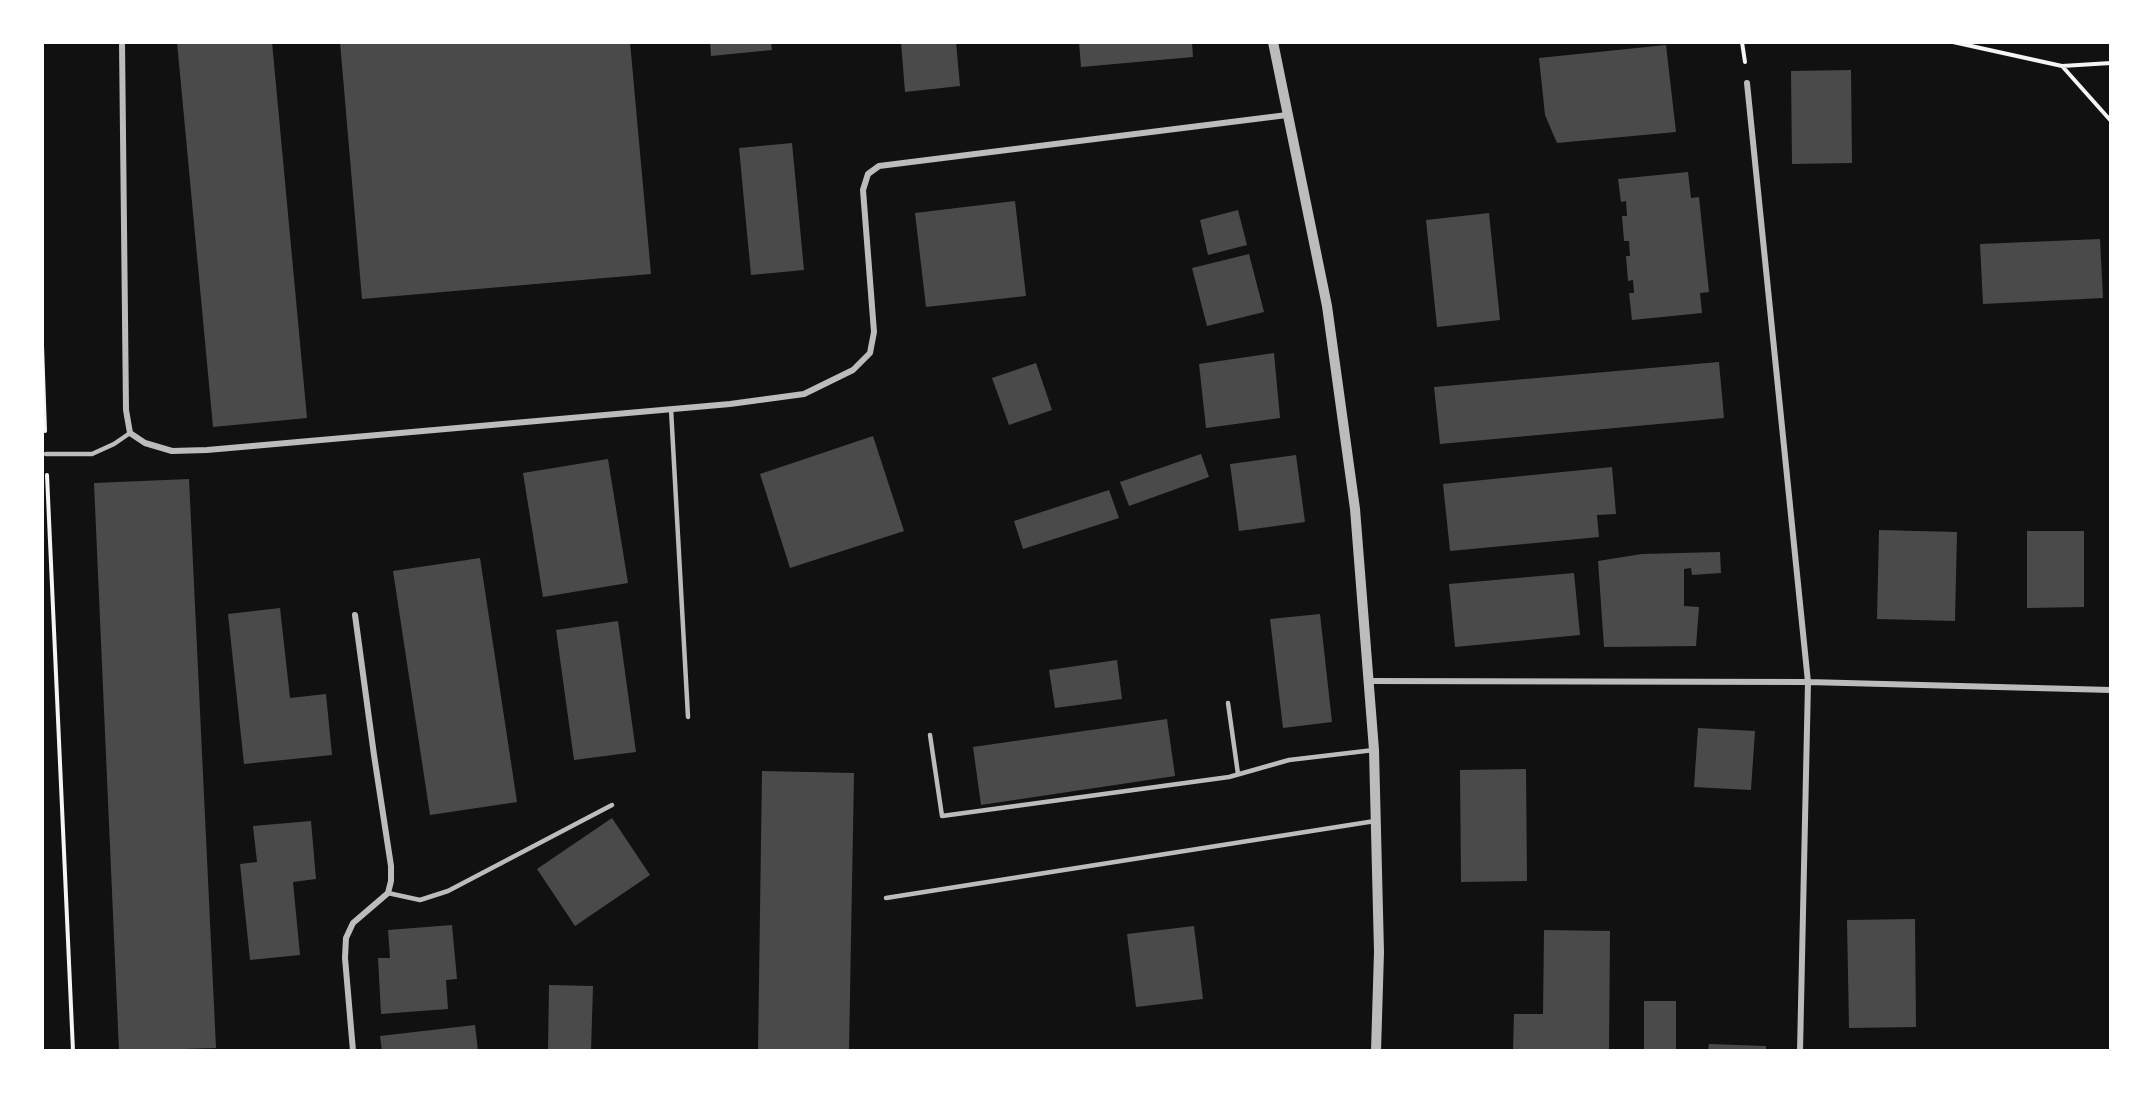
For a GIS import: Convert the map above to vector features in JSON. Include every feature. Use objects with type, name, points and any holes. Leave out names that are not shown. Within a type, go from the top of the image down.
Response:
[{"type":"street","points":[[122,42],[126,410],[130,433],[145,443],[172,451],[207,450],[730,404],[804,394],[853,370],[870,353],[874,332],[863,190],[868,174],[879,166],[1287,115]]},
{"type":"street","points":[[1273,42],[1328,318],[1355,509],[1374,750],[1379,952],[1376,1051]]},
{"type":"street","points":[[1747,83],[1808,682],[1800,1051]]},
{"type":"street","points":[[353,1051],[345,958],[346,938],[353,923],[388,893],[391,881],[391,867],[355,615]]},
{"type":"street","points":[[1369,681],[1808,682],[2111,690]]},
{"type":"lane","points":[[671,409],[688,717]]},
{"type":"lane","points":[[46,454],[93,454],[130,433]]},
{"type":"lane","points":[[1228,703],[1238,774]]},
{"type":"lane","points":[[930,735],[942,816],[1218,779],[1289,760],[1374,750]]},
{"type":"lane","points":[[388,893],[420,900],[448,891],[612,805]]},
{"type":"lane","points":[[886,898],[1375,821]]},
{"type":"path","points":[[1953,42],[2062,66],[2111,63]]},
{"type":"path","points":[[2062,66],[2111,121]]},
{"type":"path","points":[[42,345],[73,1051]]},
{"type":"building","points":[[177,42],[272,42],[307,418],[213,427]]},
{"type":"building","points":[[340,42],[630,42],[651,274],[362,299]]},
{"type":"building","points":[[710,42],[771,42],[772,50],[711,56]]},
{"type":"building","points":[[901,42],[956,42],[960,86],[905,92]]},
{"type":"building","points":[[1079,42],[1192,42],[1193,57],[1081,67]]},
{"type":"building","points":[[1666,45],[1676,132],[1557,143],[1545,115],[1539,58]]},
{"type":"building","points":[[1851,70],[1852,163],[1792,164],[1791,71]]},
{"type":"building","points":[[792,143],[804,270],[751,275],[739,148]]},
{"type":"building","points":[[1688,172],[1691,198],[1699,197],[1709,292],[1700,293],[1702,313],[1632,320],[1629,293],[1634,293],[1633,280],[1628,281],[1626,256],[1630,256],[1629,241],[1624,241],[1622,216],[1627,216],[1626,201],[1621,202],[1618,179]]},
{"type":"building","points":[[1015,201],[1026,296],[926,307],[915,213]]},
{"type":"building","points":[[1238,210],[1247,245],[1208,255],[1200,220]]},
{"type":"building","points":[[1489,213],[1500,320],[1437,327],[1426,220]]},
{"type":"building","points":[[2100,239],[2103,298],[1983,304],[1980,244]]},
{"type":"building","points":[[1249,254],[1264,312],[1207,326],[1192,268]]},
{"type":"building","points":[[1274,353],[1280,418],[1206,428],[1199,364]]},
{"type":"building","points":[[1719,362],[1724,418],[1440,444],[1434,387]]},
{"type":"building","points":[[1036,363],[1052,410],[1009,425],[992,378]]},
{"type":"building","points":[[873,436],[904,531],[790,568],[760,474]]},
{"type":"building","points":[[1201,454],[1209,477],[1129,506],[1120,482]]},
{"type":"building","points":[[1296,455],[1305,522],[1239,531],[1230,464]]},
{"type":"building","points":[[608,459],[628,583],[543,597],[523,473]]},
{"type":"building","points":[[1612,467],[1616,514],[1597,515],[1599,537],[1450,551],[1443,484]]},
{"type":"building","points":[[189,479],[216,1048],[119,1051],[94,483]]},
{"type":"building","points":[[1109,490],[1119,518],[1023,549],[1014,521]]},
{"type":"building","points":[[1879,530],[1957,532],[1955,621],[1877,619]]},
{"type":"building","points":[[2027,531],[2084,531],[2084,607],[2027,608]]},
{"type":"building","points":[[1720,552],[1721,573],[1692,575],[1691,568],[1684,569],[1684,606],[1699,607],[1696,646],[1604,647],[1598,561],[1642,554]]},
{"type":"building","points":[[480,558],[517,802],[430,815],[393,571]]},
{"type":"building","points":[[1574,573],[1580,635],[1455,647],[1449,584]]},
{"type":"building","points":[[280,608],[290,698],[326,694],[332,755],[244,764],[228,614]]},
{"type":"building","points":[[1320,614],[1332,722],[1283,728],[1270,619]]},
{"type":"building","points":[[618,621],[636,752],[574,760],[556,630]]},
{"type":"building","points":[[1117,660],[1122,699],[1055,708],[1049,670]]},
{"type":"building","points":[[1167,719],[1175,776],[981,805],[973,747]]},
{"type":"building","points":[[1698,728],[1755,731],[1751,790],[1694,787]]},
{"type":"building","points":[[1526,769],[1527,881],[1461,882],[1460,770]]},
{"type":"building","points":[[762,771],[854,773],[849,1051],[758,1051]]},
{"type":"building","points":[[612,818],[650,875],[575,926],[537,869]]},
{"type":"building","points":[[311,821],[316,879],[293,882],[300,955],[250,960],[240,864],[257,862],[253,826]]},
{"type":"building","points":[[1915,919],[1916,1027],[1849,1028],[1847,920]]},
{"type":"building","points":[[452,925],[457,979],[446,980],[448,1009],[381,1014],[378,958],[390,958],[388,930]]},
{"type":"building","points":[[1194,926],[1203,999],[1136,1007],[1127,934]]},
{"type":"building","points":[[1544,930],[1610,931],[1609,1051],[1513,1051],[1514,1014],[1543,1014]]},
{"type":"building","points":[[549,985],[593,986],[591,1051],[548,1051]]},
{"type":"building","points":[[1644,1001],[1676,1001],[1676,1051],[1644,1051]]},
{"type":"building","points":[[475,1025],[478,1051],[382,1051],[380,1036]]},
{"type":"building","points":[[1709,1044],[1766,1046],[1766,1051],[1708,1051]]}]
